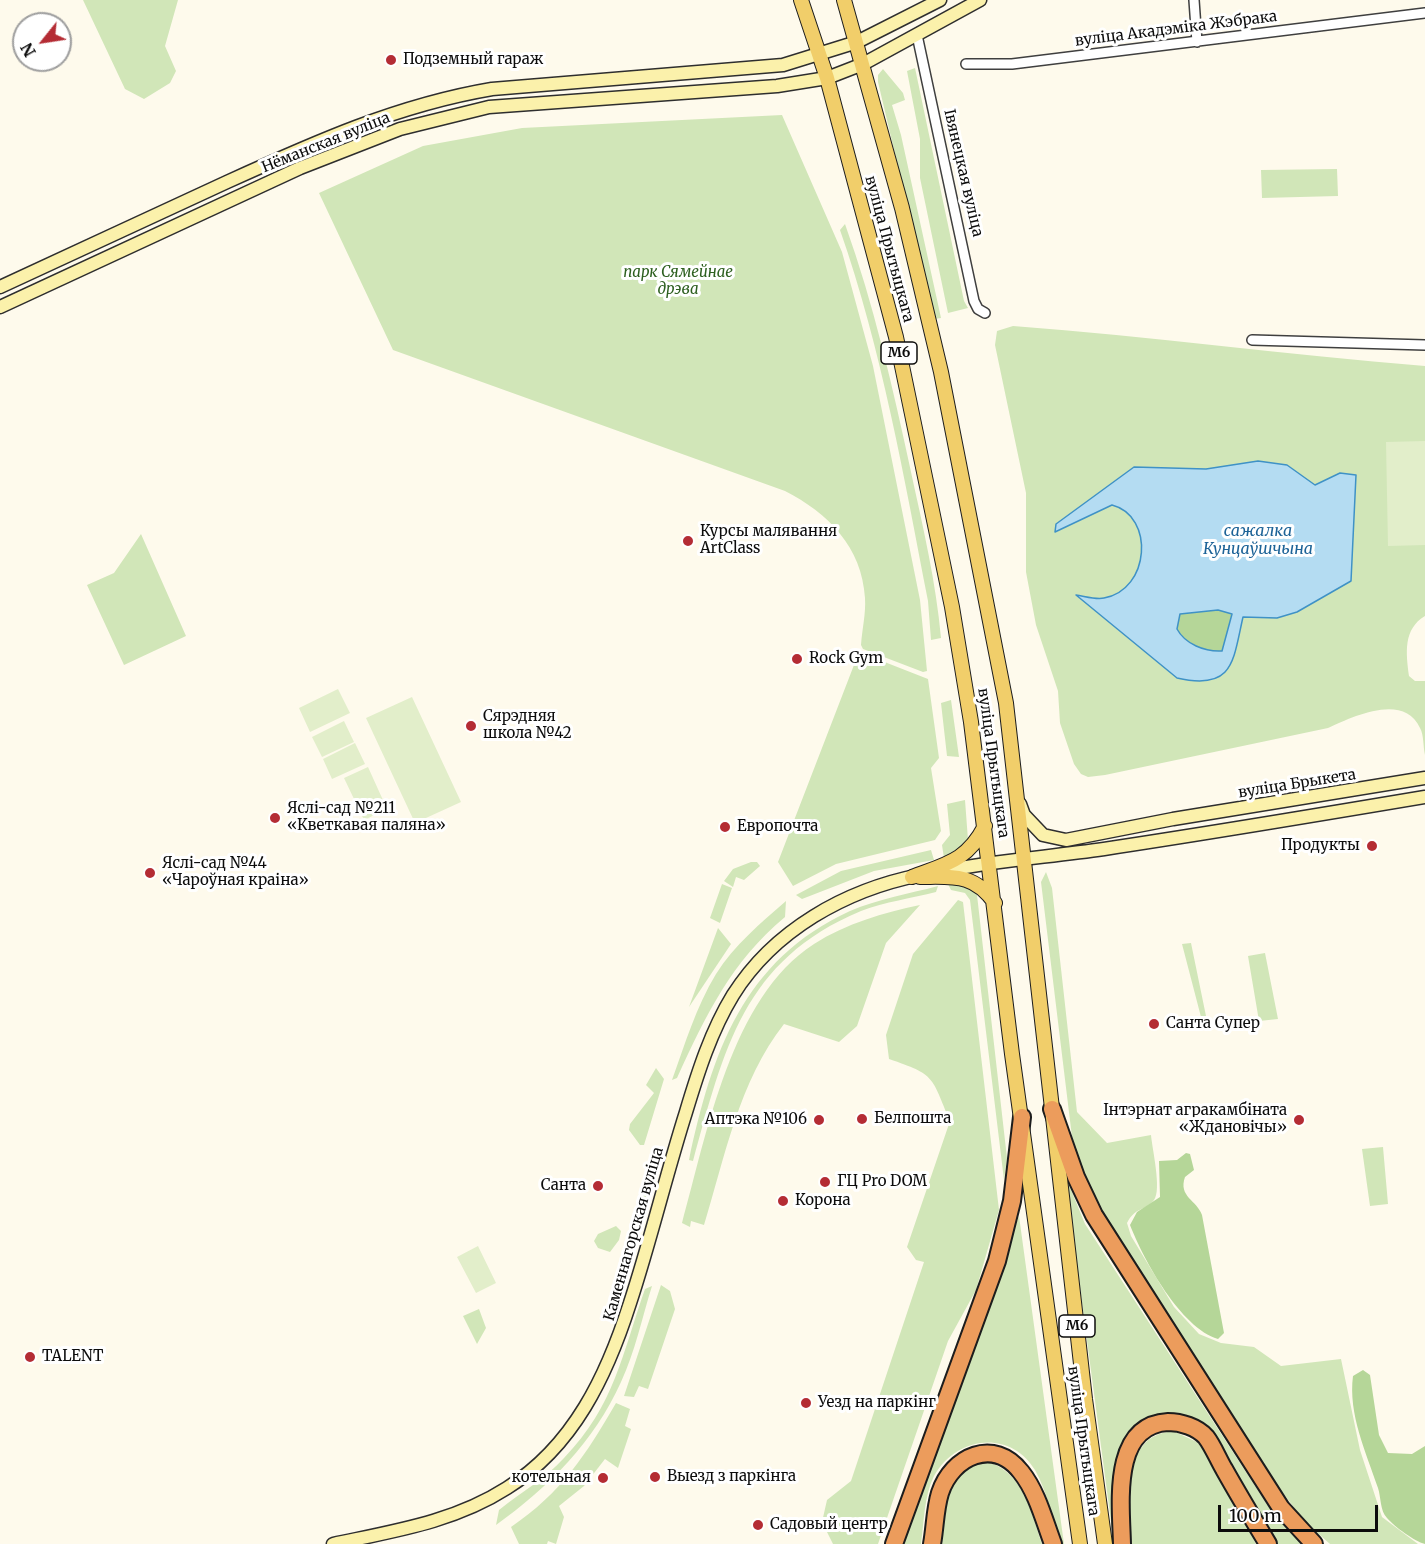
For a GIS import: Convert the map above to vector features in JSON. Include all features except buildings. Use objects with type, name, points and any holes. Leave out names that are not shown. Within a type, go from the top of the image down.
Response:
[{"type":"highway","points":[[1052,1109],[1076,1177],[1094,1215],[1281,1508],[1314,1544]]},
{"type":"highway","points":[[894,1544],[997,1261],[1012,1201],[1022,1117]]},
{"type":"highway","points":[[1122,1544],[1122,1486],[1129,1447],[1137,1435],[1148,1428],[1172,1422],[1184,1424],[1205,1436],[1268,1544]]},
{"type":"highway","points":[[932,1544],[939,1494],[947,1477],[964,1460],[985,1453],[999,1454],[1022,1472],[1053,1544]]},
{"type":"main road","name":"вуліца Прытыцкага","points":[[801,0],[827,78],[896,337],[930,497],[966,691],[1080,1544]]},
{"type":"main road","name":"вуліца Прытыцкага","points":[[844,0],[902,208],[941,372],[1006,703],[1105,1544]]},
{"type":"main road","name":"Нёманская вуліца","points":[[0,287],[294,151],[391,112],[492,89],[783,65],[819,56],[857,42],[940,0]]},
{"type":"main road","name":"Нёманская вуліца","points":[[0,307],[300,168],[400,129],[489,107],[777,86],[827,78],[863,64],[980,0]]},
{"type":"main road","name":"вуліца Брыкета","points":[[1017,798],[1024,815],[1032,826],[1043,835],[1056,840],[1425,778]]},
{"type":"main road","points":[[1336,793],[1339,811]]},
{"type":"main road","points":[[1023,859],[1177,838],[1425,797]]},
{"type":"main road","points":[[1173,819],[1177,838]]},
{"type":"main road","points":[[912,877],[960,858],[978,840],[985,826]]},
{"type":"main road","name":"Каменнагорская вуліца","points":[[333,1544],[461,1514],[509,1487],[555,1447],[594,1395],[613,1353],[641,1269],[705,1053],[733,995],[772,949],[808,919],[849,896],[912,877],[990,862],[1023,859]]},
{"type":"main road","points":[[912,877],[964,878],[978,884],[995,903]]},
{"type":"street","points":[[1194,0],[1197,42]]},
{"type":"street","name":"вуліца Акадэміка Жэбрака","points":[[966,64],[1012,64],[1425,13]]},
{"type":"street","name":"Івянецкая вуліца","points":[[917,35],[974,301],[978,309],[986,314]]},
{"type":"street","points":[[1252,340],[1425,345]]},
{"type":"green space","points":[[83,0],[178,0],[165,46],[176,71],[170,83],[144,99],[125,89]]},
{"type":"green space","points":[[915,68],[964,301],[968,308],[948,313],[920,178],[920,139],[907,71]]},
{"type":"green space","points":[[883,69],[903,93],[905,100],[892,105],[901,135],[941,318],[934,319],[878,82],[878,75]]},
{"type":"green space","name":"парк Сямейнае дрэва","points":[[782,115],[842,252],[873,366],[920,600],[927,671],[923,672],[863,649],[861,645],[865,598],[857,563],[840,534],[828,521],[801,500],[785,491],[393,350],[319,193],[423,146],[522,128]]},
{"type":"green space","points":[[1337,169],[1338,196],[1262,198],[1261,170]]},
{"type":"green space","points":[[845,224],[874,316],[897,409],[929,555],[941,638],[931,640],[928,601],[901,461],[868,321],[840,230]]},
{"type":"green space","points":[[1013,326],[1425,366],[1425,616],[1418,621],[1409,635],[1407,659],[1409,676],[1415,681],[1425,681],[1425,755],[1420,728],[1412,717],[1402,711],[1390,709],[1363,714],[1328,728],[1105,775],[1088,777],[1081,774],[1074,764],[1060,723],[1058,691],[1036,625],[1026,572],[1026,493],[995,345],[997,331]]},
{"type":"green space","points":[[1425,441],[1425,545],[1388,546],[1386,442]]},
{"type":"green space","points":[[141,534],[186,636],[124,665],[87,585],[114,573]]},
{"type":"green space","points":[[1218,610],[1232,613],[1222,651],[1196,646],[1185,639],[1177,629],[1180,614]]},
{"type":"green space","points":[[859,652],[928,679],[939,758],[931,768],[941,831],[935,840],[836,864],[793,886],[778,862]]},
{"type":"green space","points":[[338,689],[350,713],[310,732],[299,708]]},
{"type":"green space","points":[[412,697],[461,802],[415,823],[366,718]]},
{"type":"green space","points":[[951,700],[959,757],[947,756],[941,703]]},
{"type":"green space","points":[[344,721],[354,742],[322,757],[312,737]]},
{"type":"green space","points":[[355,743],[365,764],[332,779],[323,759]]},
{"type":"green space","points":[[368,767],[387,809],[364,820],[344,778]]},
{"type":"green space","points":[[965,800],[968,840],[960,851],[944,858],[942,845],[950,835],[947,804]]},
{"type":"green space","points":[[931,850],[934,860],[874,871],[802,899],[796,895],[841,871]]},
{"type":"green space","points":[[757,862],[760,866],[744,880],[736,877],[733,887],[724,881],[733,869]]},
{"type":"green space","points":[[1046,872],[1052,888],[1077,1112],[1107,1143],[1151,1135],[1157,1178],[1156,1195],[1151,1203],[1130,1218],[1127,1223],[1131,1236],[1174,1307],[1199,1334],[1221,1343],[1254,1347],[1281,1366],[1341,1359],[1360,1450],[1382,1517],[1418,1544],[1330,1544],[1305,1522],[1267,1472],[1102,1217],[1083,1180],[1072,1137],[1041,882]]},
{"type":"green space","points":[[956,882],[973,888],[977,895],[1007,1158],[1004,1180],[970,900],[965,893],[951,890],[948,884]]},
{"type":"green space","points":[[722,884],[732,888],[720,923],[710,918]]},
{"type":"green space","points":[[938,886],[936,892],[861,911],[821,931],[789,955],[764,982],[744,1013],[729,1046],[693,1161],[689,1160],[709,1083],[722,1047],[738,1014],[758,983],[783,956],[813,931],[850,911],[882,900]]},
{"type":"green space","points":[[958,900],[963,902],[999,1210],[976,1290],[948,1341],[878,1544],[833,1544],[822,1522],[827,1500],[851,1481],[924,1262],[916,1260],[907,1247],[950,1121],[930,1079],[916,1069],[889,1059],[886,1035],[913,954]]},
{"type":"green space","points":[[786,901],[785,917],[749,952],[735,971],[710,1011],[677,1078],[672,1080],[697,1013],[723,963],[739,944]]},
{"type":"green space","points":[[920,905],[886,943],[857,1026],[839,1042],[784,1024],[755,1070],[744,1095],[704,1225],[691,1221],[690,1227],[682,1223],[726,1070],[742,1032],[762,997],[786,968],[814,944],[839,930],[866,920]]},
{"type":"green space","points":[[718,928],[731,944],[689,1007]]},
{"type":"green space","points":[[1191,943],[1206,1016],[1201,1017],[1182,944]]},
{"type":"green space","points":[[1265,953],[1278,1019],[1259,1021],[1248,956]]},
{"type":"green space","points":[[656,1068],[664,1079],[644,1145],[640,1145],[629,1130],[630,1124],[654,1093],[646,1085]]},
{"type":"green space","points":[[1383,1147],[1388,1204],[1370,1206],[1362,1149]]},
{"type":"green space","points":[[1186,1153],[1190,1154],[1194,1170],[1185,1177],[1184,1189],[1202,1215],[1224,1333],[1218,1339],[1191,1322],[1178,1308],[1154,1274],[1130,1225],[1137,1212],[1160,1197],[1159,1161],[1177,1160]]},
{"type":"green space","points":[[650,1163],[653,1163],[649,1196],[641,1224],[638,1222],[636,1206]]},
{"type":"green space","points":[[1065,1175],[1085,1224],[1266,1503],[1301,1544],[1276,1544],[1213,1436],[1201,1425],[1187,1417],[1171,1413],[1155,1416],[1140,1424],[1129,1434],[1122,1445],[1115,1472],[1114,1544]]},
{"type":"green space","points":[[1019,1216],[1064,1544],[1061,1544],[1035,1470],[1012,1448],[998,1443],[983,1443],[956,1452],[944,1463],[934,1476],[928,1492],[921,1544],[901,1544]]},
{"type":"green space","points":[[616,1226],[621,1231],[619,1240],[610,1252],[598,1248],[594,1241],[598,1234]]},
{"type":"green space","points":[[478,1246],[496,1283],[476,1293],[457,1257]]},
{"type":"green space","points":[[661,1285],[670,1291],[675,1309],[648,1389],[639,1386],[634,1397],[624,1396]]},
{"type":"green space","points":[[652,1286],[626,1371],[598,1424],[584,1444],[552,1479],[496,1525],[499,1510],[557,1466],[595,1418],[615,1378],[645,1289]]},
{"type":"green space","points":[[479,1309],[486,1328],[477,1344],[463,1316]]},
{"type":"green space","points":[[1363,1370],[1370,1375],[1379,1435],[1388,1453],[1412,1454],[1425,1446],[1425,1544],[1400,1529],[1383,1512],[1378,1488],[1359,1433],[1353,1404],[1353,1376]]},
{"type":"green space","points":[[616,1403],[630,1409],[625,1426],[631,1429],[618,1468],[605,1459],[584,1486],[559,1506],[564,1517],[556,1544],[548,1541],[547,1544],[519,1544],[511,1527],[544,1501],[571,1472]]},
{"type":"green space","points":[[1173,1431],[1197,1442],[1207,1453],[1256,1544],[1130,1544],[1131,1474],[1135,1458],[1143,1445],[1155,1436]]},
{"type":"green space","points":[[984,1461],[1008,1473],[1016,1482],[1029,1505],[1042,1544],[942,1544],[947,1505],[954,1484],[971,1467]]},
{"type":"water","name":"сажалка Кунцаўшчына","points":[[1258,461],[1287,465],[1315,485],[1340,473],[1356,475],[1351,581],[1297,612],[1277,618],[1243,617],[1233,659],[1228,669],[1220,676],[1210,680],[1196,681],[1177,678],[1076,595],[1104,598],[1119,592],[1131,582],[1138,568],[1141,553],[1140,537],[1135,523],[1126,512],[1112,505],[1055,532],[1056,524],[1134,467],[1206,469]],"holes":[[[1218,610],[1232,614],[1222,651],[1196,646],[1185,639],[1177,629],[1180,614]]]},
{"type":"place","name":"Подземный гараж","points":[[391,60]]},
{"type":"place","name":"Курсы малявання ArtClass","points":[[688,541]]},
{"type":"place","name":"Rock Gym","points":[[797,659]]},
{"type":"place","name":"Сярэдняя школа №42","points":[[471,726]]},
{"type":"place","name":"Яслі-сад №211 «Кветкавая паляна»","points":[[275,818]]},
{"type":"place","name":"Европочта","points":[[725,827]]},
{"type":"place","name":"Продукты","points":[[1372,846]]},
{"type":"place","name":"Яслі-сад №44 «Чароўная краіна»","points":[[150,873]]},
{"type":"place","name":"Санта Супер","points":[[1154,1024]]},
{"type":"place","name":"Белпошта","points":[[862,1119]]},
{"type":"place","name":"Аптэка №106","points":[[819,1120]]},
{"type":"place","name":"Інтэрнат агракамбіната «Ждановічы»","points":[[1299,1120]]},
{"type":"place","name":"ГЦ Pro DOM","points":[[825,1182]]},
{"type":"place","name":"Санта","points":[[598,1186]]},
{"type":"place","name":"Корона","points":[[783,1201]]},
{"type":"place","name":"TALENT","points":[[30,1357]]},
{"type":"place","name":"Уезд на паркінг","points":[[806,1403]]},
{"type":"place","name":"Выезд з паркінга","points":[[655,1477]]},
{"type":"place","name":"котельная","points":[[603,1478]]},
{"type":"place","name":"Садовый центр","points":[[758,1525]]}]
